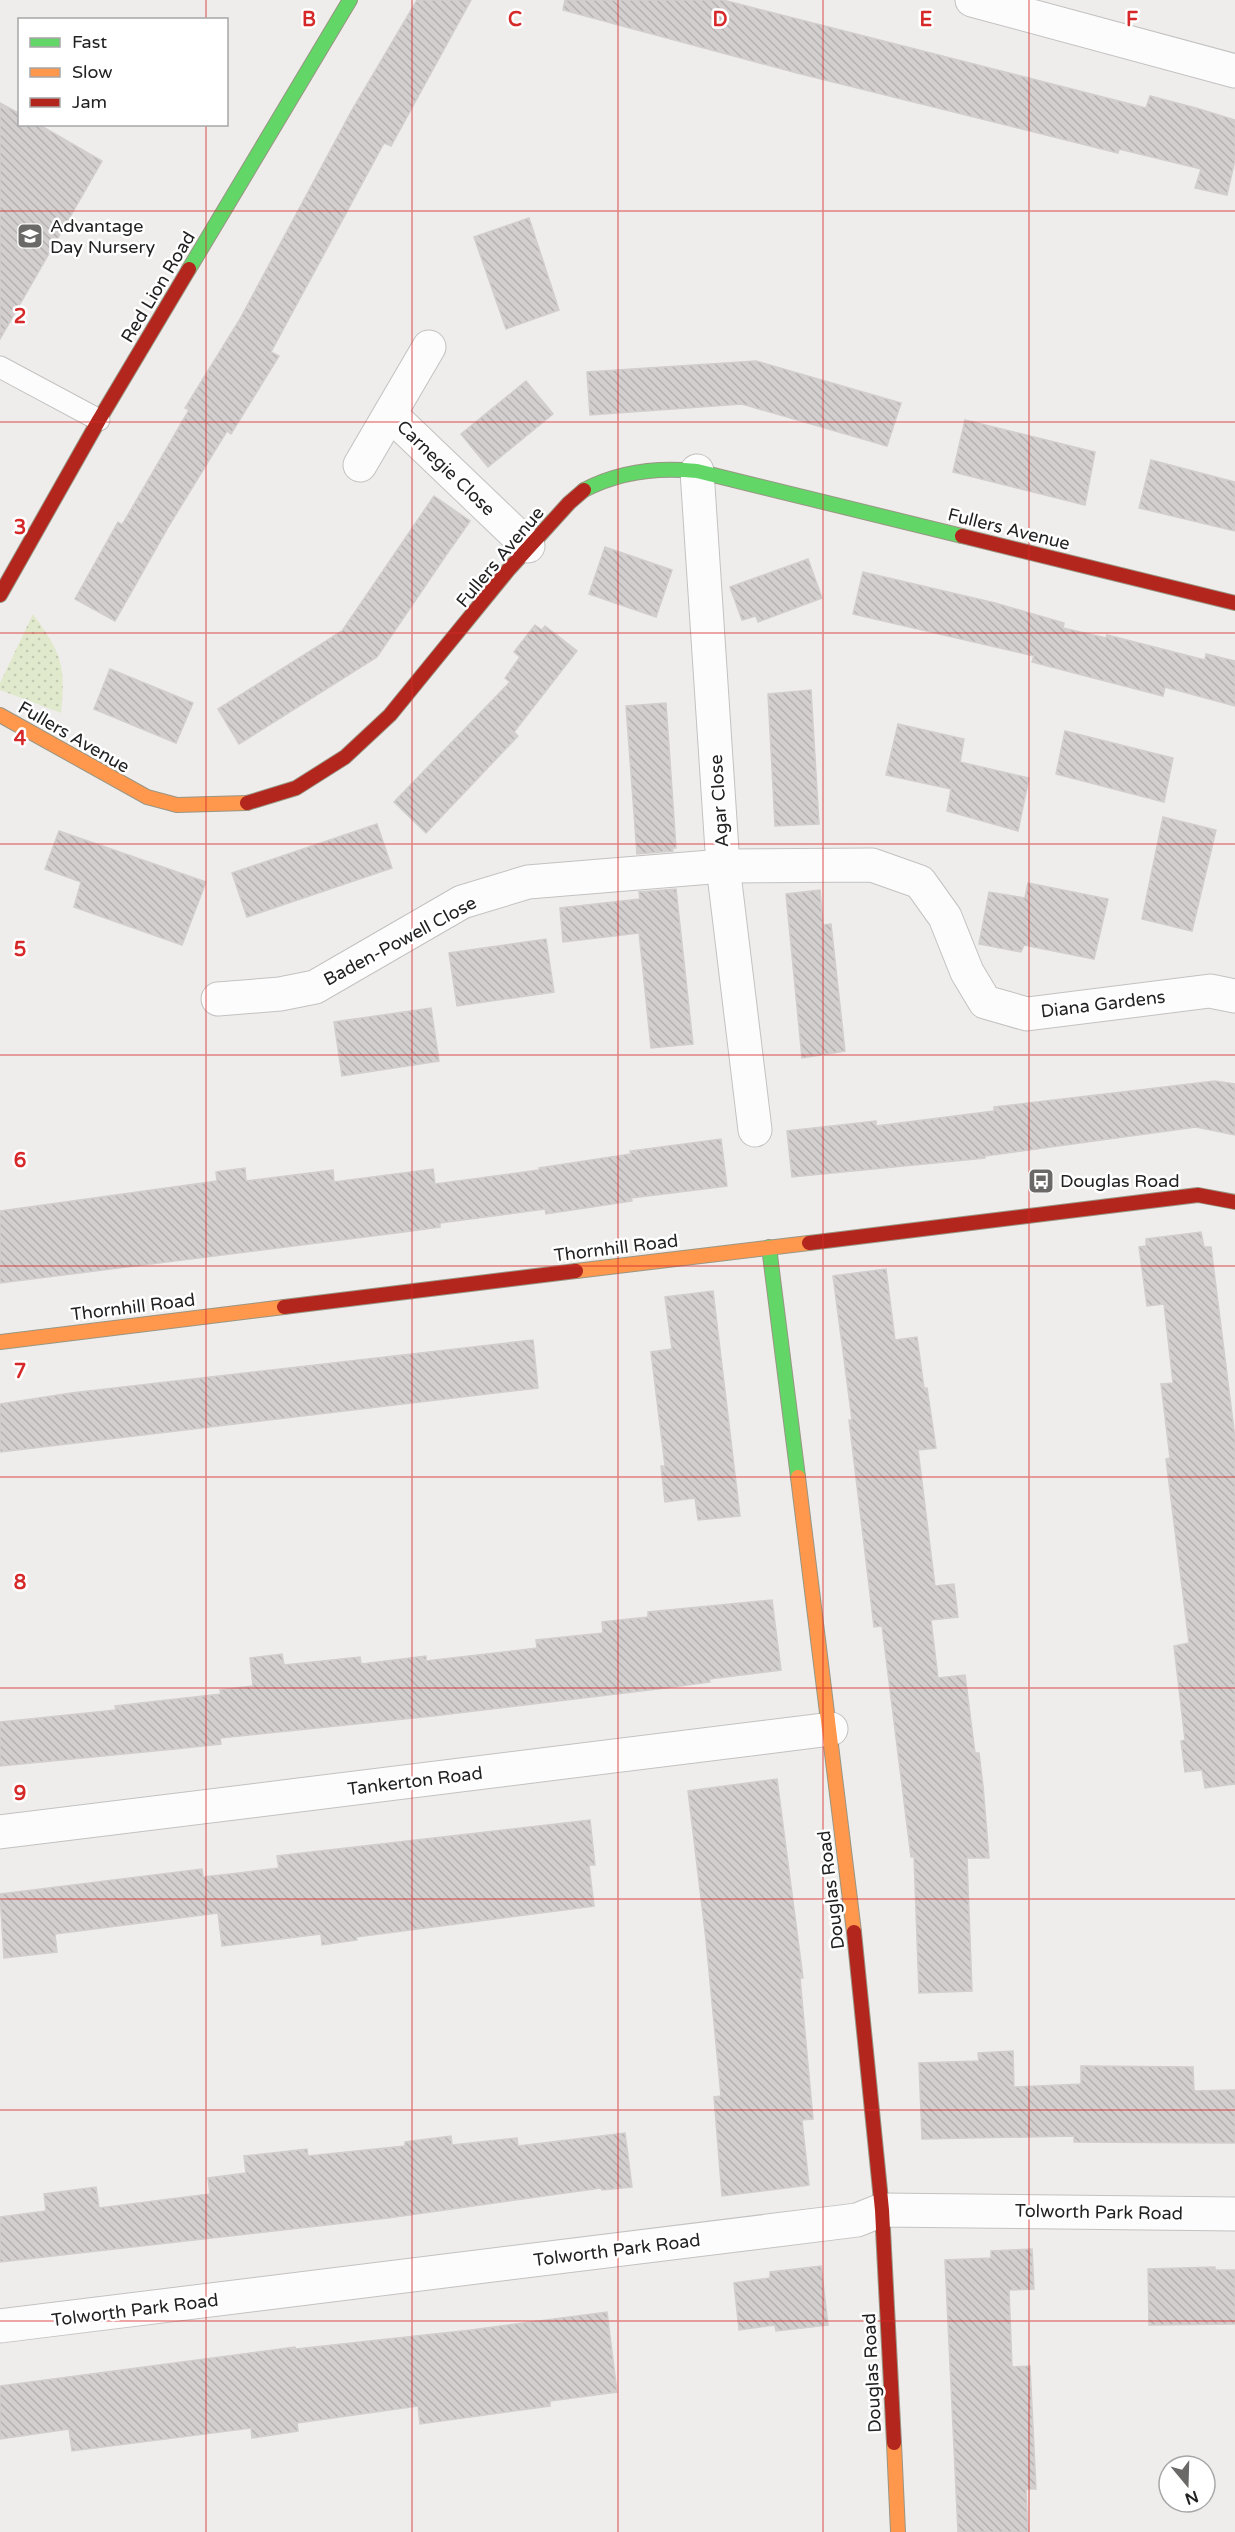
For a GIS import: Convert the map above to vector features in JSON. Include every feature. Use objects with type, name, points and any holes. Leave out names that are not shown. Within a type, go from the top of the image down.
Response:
[{"type":"street","name":"Red Lion Road","points":[[0,595],[99,420],[351,0]]},
{"type":"street","points":[[972,0],[1235,71]]},
{"type":"street","name":"Carnegie Close","points":[[360,465],[429,347]]},
{"type":"street","name":"Carnegie Close","points":[[390,414],[528,546]]},
{"type":"street","name":"Fullers Avenue","points":[[0,715],[51,742],[140,795],[175,805],[215,809],[249,804],[284,792],[322,773],[357,748],[406,701],[528,546],[584,490],[629,472],[659,467],[697,471],[1235,603]]},
{"type":"street","name":"Agar Close","points":[[697,471],[723,866],[754,1130]]},
{"type":"street","name":"Diana Gardens","points":[[723,866],[872,865],[920,882],[945,917],[968,972],[985,1002],[1028,1014],[1210,991],[1235,996]]},
{"type":"street","name":"Baden-Powell Close","points":[[218,999],[280,994],[315,987],[462,902],[528,882],[723,866]]},
{"type":"street","name":"Thornhill Road","points":[[0,1342],[1198,1195],[1235,1202]]},
{"type":"street","name":"Douglas Road","points":[[769,1247],[831,1730],[860,1980],[882,2210],[898,2532]]},
{"type":"street","name":"Tankerton Road","points":[[0,1832],[831,1730]]},
{"type":"street","name":"Tolworth Park Road","points":[[0,2326],[857,2220],[882,2210],[1235,2214]]},
{"type":"lane","points":[[0,367],[99,420]]},
{"type":"green space","points":[[33,614],[50,639],[62,670],[61,713],[0,690],[0,683]]},
{"type":"building","points":[[417,0],[471,0],[391,146],[384,143],[271,352],[279,356],[231,434],[227,431],[170,524],[115,621],[75,599],[118,522],[122,525],[189,410],[185,408],[240,319],[352,110]]},
{"type":"building","points":[[565,0],[723,0],[1146,108],[1150,96],[1196,108],[1235,120],[1235,160],[1227,195],[1195,188],[1201,169],[1119,149],[1118,153],[797,73],[563,10]]},
{"type":"building","name":"Advantage Day Nursery","points":[[0,103],[18,113],[18,126],[41,126],[102,161],[0,339]]},
{"type":"building","points":[[529,218],[559,310],[506,329],[474,237]]},
{"type":"building","points":[[756,361],[901,403],[887,446],[742,404],[590,415],[587,372]]},
{"type":"building","points":[[526,381],[553,414],[488,467],[461,434]]},
{"type":"building","points":[[965,420],[1095,452],[1085,505],[953,472]]},
{"type":"building","points":[[1151,460],[1235,482],[1235,531],[1139,508]]},
{"type":"building","points":[[434,496],[470,521],[452,547],[448,546],[451,548],[377,657],[239,744],[218,709],[342,631]]},
{"type":"building","points":[[605,547],[672,570],[656,617],[589,594]]},
{"type":"building","points":[[808,559],[822,598],[758,622],[756,616],[742,620],[730,587]]},
{"type":"building","points":[[863,572],[995,603],[1064,623],[1063,628],[1106,638],[1107,635],[1205,660],[1206,654],[1235,661],[1235,706],[1165,687],[1163,696],[1032,662],[1034,656],[853,614]]},
{"type":"building","points":[[535,625],[542,630],[545,626],[577,651],[514,732],[518,736],[426,833],[394,802],[510,682],[505,678],[520,657],[514,652]]},
{"type":"building","points":[[110,669],[193,703],[176,743],[94,709]]},
{"type":"building","points":[[811,690],[819,824],[775,826],[768,694]]},
{"type":"building","points":[[666,703],[676,848],[672,848],[673,851],[637,854],[626,706]]},
{"type":"building","points":[[898,724],[964,739],[960,762],[1029,778],[1018,831],[947,811],[951,789],[886,775]]},
{"type":"building","points":[[1065,731],[1173,758],[1164,802],[1056,774]]},
{"type":"building","points":[[1163,817],[1216,830],[1192,931],[1142,919]]},
{"type":"building","points":[[377,824],[392,868],[247,917],[232,873]]},
{"type":"building","points":[[59,831],[206,882],[182,945],[74,907],[81,882],[45,869]]},
{"type":"building","points":[[1028,883],[1108,899],[1094,959],[1024,945],[1021,952],[979,944],[989,892],[1025,898]]},
{"type":"building","points":[[676,889],[693,1044],[651,1048],[639,933],[563,942],[560,908],[640,899],[639,892]]},
{"type":"building","points":[[820,890],[823,925],[831,924],[845,1051],[802,1058],[786,894]]},
{"type":"building","points":[[546,939],[554,992],[457,1006],[449,953]]},
{"type":"building","points":[[431,1008],[439,1061],[342,1076],[334,1022]]},
{"type":"building","points":[[1215,1081],[1235,1084],[1235,1135],[1196,1127],[985,1156],[985,1158],[792,1177],[787,1131],[876,1121],[876,1126],[994,1111],[994,1107]]},
{"type":"building","points":[[721,1139],[727,1186],[631,1198],[632,1201],[546,1214],[545,1209],[440,1223],[440,1227],[396,1233],[0,1283],[0,1211],[217,1181],[216,1172],[245,1168],[246,1181],[333,1170],[334,1182],[433,1169],[435,1184],[539,1170],[539,1168],[631,1154],[630,1151]]},
{"type":"building","points":[[1201,1232],[1204,1247],[1211,1247],[1235,1438],[1235,1784],[1205,1788],[1202,1770],[1185,1772],[1181,1741],[1185,1740],[1174,1646],[1189,1643],[1166,1459],[1170,1458],[1161,1384],[1173,1383],[1164,1304],[1147,1306],[1139,1247],[1146,1246],[1146,1239]]},
{"type":"building","points":[[886,1269],[895,1340],[917,1337],[924,1388],[927,1388],[936,1448],[918,1450],[935,1586],[954,1584],[958,1617],[931,1620],[938,1678],[965,1675],[975,1753],[979,1753],[983,1786],[989,1858],[967,1858],[972,1991],[919,1993],[914,1857],[911,1857],[882,1626],[874,1627],[849,1420],[852,1420],[833,1276]]},
{"type":"building","points":[[713,1291],[740,1516],[698,1520],[695,1498],[665,1502],[661,1466],[665,1466],[651,1352],[672,1349],[665,1297]]},
{"type":"building","points":[[533,1340],[538,1388],[0,1452],[0,1404],[71,1393]]},
{"type":"building","points":[[772,1600],[781,1670],[709,1679],[710,1682],[666,1688],[433,1716],[220,1738],[221,1744],[0,1766],[0,1722],[116,1710],[115,1706],[221,1694],[220,1690],[253,1686],[250,1658],[282,1654],[284,1665],[360,1657],[361,1664],[426,1656],[426,1661],[537,1648],[536,1640],[603,1633],[602,1622],[648,1617],[648,1612]]},
{"type":"building","points":[[777,1779],[803,1978],[800,1978],[813,2119],[802,2120],[809,2185],[722,2196],[714,2097],[721,2096],[706,1940],[688,1791]]},
{"type":"building","points":[[590,1820],[595,1865],[589,1865],[594,1906],[356,1937],[357,1940],[322,1945],[321,1934],[222,1946],[218,1913],[55,1934],[57,1952],[4,1958],[0,1894],[202,1869],[203,1877],[279,1868],[277,1856]]},
{"type":"building","points":[[1013,2051],[1014,2087],[1081,2084],[1081,2066],[1193,2067],[1194,2091],[1235,2090],[1235,2143],[1074,2142],[1074,2136],[922,2139],[919,2063],[979,2061],[978,2053]]},
{"type":"building","points":[[625,2133],[632,2187],[602,2190],[601,2188],[388,2218],[0,2262],[0,2217],[46,2211],[44,2194],[96,2187],[99,2208],[210,2194],[208,2178],[246,2173],[244,2156],[307,2149],[308,2156],[405,2146],[405,2142],[451,2136],[452,2145],[517,2138],[518,2146]]},
{"type":"building","points":[[1032,2249],[1034,2289],[1009,2290],[1012,2367],[1030,2366],[1036,2489],[1026,2489],[1028,2532],[958,2532],[945,2260],[991,2258],[991,2251]]},
{"type":"building","points":[[821,2266],[828,2325],[776,2331],[775,2325],[739,2330],[734,2283],[770,2278],[770,2272]]},
{"type":"building","points":[[1215,2267],[1215,2270],[1235,2270],[1235,2324],[1149,2325],[1148,2269]]},
{"type":"building","points":[[607,2312],[617,2392],[550,2401],[550,2406],[420,2424],[418,2406],[297,2423],[298,2431],[252,2438],[251,2428],[72,2451],[69,2429],[0,2439],[0,2386],[295,2347],[296,2349],[471,2330]]},
{"type":"traffic: fast","points":[[189,269],[350,0]]},
{"type":"traffic: fast","points":[[584,490],[611,478],[639,472],[697,471],[962,536]]},
{"type":"traffic: fast","points":[[769,1247],[798,1477]]},
{"type":"traffic: slow","points":[[0,715],[147,797],[177,805],[247,803]]},
{"type":"traffic: slow","points":[[576,1271],[809,1243]]},
{"type":"traffic: slow","points":[[0,1342],[284,1307]]},
{"type":"traffic: slow","points":[[798,1477],[854,1932]]},
{"type":"traffic: slow","points":[[894,2443],[898,2532]]},
{"type":"traffic: jam","points":[[0,595],[99,420],[189,269]]},
{"type":"traffic: jam","points":[[247,803],[296,788],[345,757],[390,715],[509,569],[569,503],[584,490]]},
{"type":"traffic: jam","points":[[962,536],[1235,603]]},
{"type":"traffic: jam","points":[[809,1243],[1198,1195],[1235,1202]]},
{"type":"traffic: jam","points":[[284,1307],[576,1271]]},
{"type":"traffic: jam","points":[[854,1932],[882,2210],[894,2443]]},
{"type":"place","name":"Advantage Day Nursery","points":[[30,236]]},
{"type":"place","name":"Douglas Road","points":[[1041,1181]]}]
